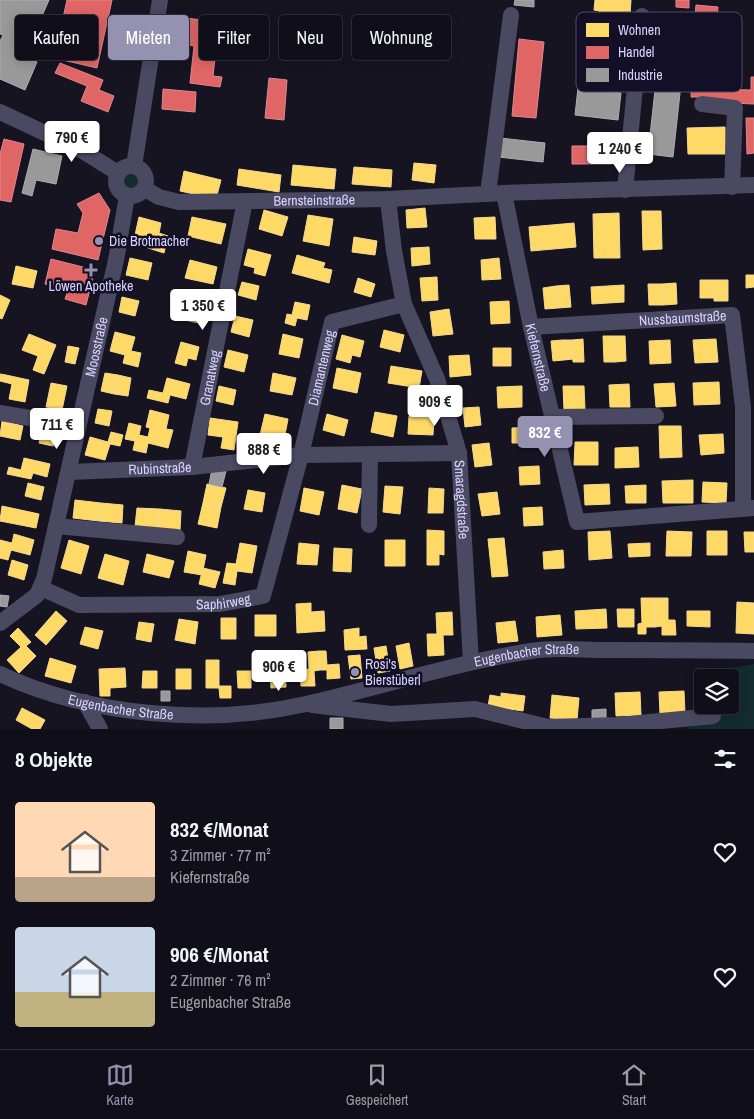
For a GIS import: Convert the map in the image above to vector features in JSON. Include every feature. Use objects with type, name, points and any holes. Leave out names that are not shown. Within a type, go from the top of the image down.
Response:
[{"type":"street","points":[[134,166],[160,0]]},
{"type":"street","points":[[496,193],[511,15]]},
{"type":"street","points":[[625,190],[635,92]]},
{"type":"street","points":[[702,104],[735,108],[732,187]]},
{"type":"street","points":[[0,113],[81,150],[118,173]]},
{"type":"street","points":[[127,166],[134,166],[146,175],[145,189],[137,195],[127,196],[117,187],[118,173],[127,166]]},
{"type":"street","name":"Bernsteinstraße","points":[[145,189],[160,197],[180,202],[388,199],[496,193],[754,186]]},
{"type":"street","name":"Kiefernstraße","points":[[496,193],[531,327],[576,522],[748,508]]},
{"type":"street","name":"Moosstraße","points":[[0,623],[29,603],[41,588],[116,260],[127,196]]},
{"type":"street","name":"Smaragdstraße","points":[[388,199],[394,251],[404,304],[438,379],[459,453],[471,662]]},
{"type":"street","name":"Granatweg","points":[[192,467],[245,201]]},
{"type":"street","name":"Diamantenweg","points":[[301,455],[332,322],[404,304]]},
{"type":"street","name":"Nussbaumstraße","points":[[531,327],[732,315],[743,407],[748,508]]},
{"type":"street","points":[[0,413],[77,426]]},
{"type":"street","points":[[552,417],[656,416]]},
{"type":"street","name":"Rubinstraße","points":[[69,472],[192,467],[301,455],[459,453]]},
{"type":"street","name":"Saphirweg","points":[[41,588],[80,605],[220,604],[263,596],[301,455]]},
{"type":"street","points":[[369,525],[370,455]]},
{"type":"street","points":[[56,526],[177,537]]},
{"type":"street","name":"Eugenbacher Straße","points":[[0,674],[27,685],[85,702],[128,710],[220,716],[305,704],[471,662],[533,650],[754,650]]},
{"type":"street","points":[[85,702],[100,729]]},
{"type":"street","name":"Eugenbacher Straße","points":[[305,704],[391,714],[475,709],[548,727],[628,724],[713,716]]},
{"type":"green space","points":[[131,171],[138,174],[141,181],[138,188],[131,191],[124,188],[121,181],[124,174]]},
{"type":"green space","points":[[754,664],[754,729],[688,729],[694,712],[694,714],[739,714],[739,669],[726,669]]},
{"type":"building: Wohnen","points":[[595,0],[631,0],[630,12],[599,12],[594,10]]},
{"type":"building: Wohnen","points":[[725,127],[725,154],[688,154],[687,128]]},
{"type":"building: Wohnen","points":[[414,163],[436,165],[434,183],[412,180]]},
{"type":"building: Wohnen","points":[[293,165],[336,169],[334,189],[291,185]]},
{"type":"building: Wohnen","points":[[354,167],[392,170],[391,187],[352,184]]},
{"type":"building: Wohnen","points":[[239,169],[281,175],[279,192],[237,185]]},
{"type":"building: Wohnen","points":[[184,171],[221,180],[216,199],[180,191]]},
{"type":"building: Wohnen","points":[[425,208],[427,227],[407,228],[406,210]]},
{"type":"building: Wohnen","points":[[264,210],[288,217],[282,236],[259,229]]},
{"type":"building: Wohnen","points":[[642,211],[661,211],[662,249],[643,250]]},
{"type":"building: Wohnen","points":[[619,213],[620,258],[594,258],[593,214]]},
{"type":"building: Wohnen","points":[[308,215],[333,219],[329,246],[303,241]]},
{"type":"building: Wohnen","points":[[139,217],[161,223],[159,233],[168,236],[164,253],[148,248],[150,239],[135,235]]},
{"type":"building: Wohnen","points":[[192,217],[226,224],[221,244],[188,236]]},
{"type":"building: Wohnen","points":[[495,217],[496,239],[475,239],[474,218]]},
{"type":"building: Wohnen","points":[[574,223],[576,247],[531,251],[529,227]]},
{"type":"building: Wohnen","points":[[354,237],[377,241],[375,255],[352,252]]},
{"type":"building: Wohnen","points":[[429,247],[430,264],[412,266],[411,248]]},
{"type":"building: Wohnen","points":[[248,249],[271,255],[265,276],[254,273],[255,268],[244,265]]},
{"type":"building: Wohnen","points":[[297,255],[325,263],[323,268],[332,270],[329,283],[292,273]]},
{"type":"building: Wohnen","points":[[130,258],[152,263],[148,280],[126,275]]},
{"type":"building: Wohnen","points":[[499,258],[501,279],[482,280],[481,260]]},
{"type":"building: Wohnen","points":[[190,260],[217,267],[213,284],[185,278]]},
{"type":"building: Wohnen","points":[[16,266],[37,271],[33,288],[12,284]]},
{"type":"building: Wohnen","points":[[746,275],[754,275],[754,287],[746,288]]},
{"type":"building: Wohnen","points":[[437,277],[438,300],[422,301],[420,278]]},
{"type":"building: Wohnen","points":[[358,278],[375,284],[371,297],[354,292]]},
{"type":"building: Wohnen","points":[[700,280],[714,280],[714,298],[700,298]]},
{"type":"building: Wohnen","points":[[714,280],[728,280],[728,301],[714,301]]},
{"type":"building: Wohnen","points":[[242,282],[259,286],[256,300],[238,295]]},
{"type":"building: Wohnen","points":[[676,283],[677,304],[663,305],[662,284]]},
{"type":"building: Wohnen","points":[[648,284],[662,284],[663,305],[649,305]]},
{"type":"building: Wohnen","points":[[569,285],[571,307],[558,308],[556,286]]},
{"type":"building: Wohnen","points":[[624,285],[624,302],[592,304],[591,287]]},
{"type":"building: Wohnen","points":[[556,286],[558,308],[545,309],[543,288]]},
{"type":"building: Wohnen","points":[[0,295],[10,300],[2,319],[0,318]]},
{"type":"building: Wohnen","points":[[122,297],[139,301],[135,316],[119,312]]},
{"type":"building: Wohnen","points":[[509,301],[510,323],[491,324],[490,302]]},
{"type":"building: Wohnen","points":[[295,302],[310,305],[307,320],[297,318],[295,326],[285,323],[287,314],[292,315]]},
{"type":"building: Wohnen","points":[[188,304],[207,307],[203,324],[185,320]]},
{"type":"building: Wohnen","points":[[449,309],[453,334],[433,336],[430,312]]},
{"type":"building: Wohnen","points":[[235,316],[253,320],[249,337],[231,332]]},
{"type":"building: Wohnen","points":[[384,330],[404,335],[400,352],[380,347]]},
{"type":"building: Wohnen","points":[[115,332],[135,337],[131,351],[141,353],[138,367],[123,363],[125,355],[110,351]]},
{"type":"building: Wohnen","points":[[29,334],[56,345],[44,374],[33,370],[38,356],[22,350]]},
{"type":"building: Wohnen","points":[[283,334],[303,339],[299,358],[279,354]]},
{"type":"building: Wohnen","points":[[342,335],[364,341],[360,357],[352,355],[350,363],[336,359]]},
{"type":"building: Wohnen","points":[[603,336],[614,336],[615,362],[604,362]]},
{"type":"building: Wohnen","points":[[614,336],[625,336],[626,361],[615,362]]},
{"type":"building: Wohnen","points":[[583,339],[584,362],[573,362],[572,340]]},
{"type":"building: Wohnen","points":[[716,339],[718,362],[695,363],[693,340]]},
{"type":"building: Wohnen","points":[[562,340],[564,360],[553,361],[551,341]]},
{"type":"building: Wohnen","points":[[562,340],[572,340],[573,359],[564,360]]},
{"type":"building: Wohnen","points":[[670,340],[671,363],[650,364],[649,341]]},
{"type":"building: Wohnen","points":[[181,342],[199,347],[196,360],[188,358],[186,366],[175,363]]},
{"type":"building: Wohnen","points":[[68,346],[79,348],[75,364],[65,362]]},
{"type":"building: Wohnen","points":[[493,348],[511,348],[511,366],[493,366]]},
{"type":"building: Wohnen","points":[[228,350],[248,355],[244,372],[224,367]]},
{"type":"building: Wohnen","points":[[469,355],[471,375],[450,377],[449,356]]},
{"type":"building: Wohnen","points":[[391,366],[422,371],[419,388],[388,383]]},
{"type":"building: Wohnen","points":[[337,368],[361,373],[357,393],[333,388]]},
{"type":"building: Wohnen","points":[[105,373],[118,375],[114,394],[101,391]]},
{"type":"building: Wohnen","points":[[273,373],[296,378],[292,395],[270,391]]},
{"type":"building: Wohnen","points":[[0,374],[6,375],[4,382],[0,381]]},
{"type":"building: Wohnen","points":[[6,375],[29,380],[25,402],[9,399],[12,384],[4,382]]},
{"type":"building: Wohnen","points":[[118,375],[131,378],[128,396],[114,394]]},
{"type":"building: Wohnen","points":[[167,378],[190,384],[186,399],[170,395],[168,403],[147,398],[149,390],[163,393]]},
{"type":"building: Wohnen","points":[[719,382],[720,404],[694,405],[693,383]]},
{"type":"building: Wohnen","points":[[51,383],[67,386],[62,410],[46,407]]},
{"type":"building: Wohnen","points":[[674,383],[676,406],[656,407],[654,384]]},
{"type":"building: Wohnen","points":[[629,384],[630,407],[610,407],[609,385]]},
{"type":"building: Wohnen","points":[[219,386],[236,390],[233,405],[216,401]]},
{"type":"building: Wohnen","points":[[522,386],[522,407],[498,408],[497,387]]},
{"type":"building: Wohnen","points":[[563,386],[584,386],[585,410],[564,410]]},
{"type":"building: Wohnen","points":[[479,407],[481,425],[465,427],[463,408]]},
{"type":"building: Wohnen","points":[[98,409],[112,411],[109,426],[95,423]]},
{"type":"building: Wohnen","points":[[150,410],[169,415],[166,429],[173,430],[168,448],[148,443],[146,453],[133,450],[135,441],[125,439],[129,423],[141,426],[139,435],[148,437],[150,428],[146,427]]},
{"type":"building: Wohnen","points":[[375,412],[397,416],[393,437],[371,432]]},
{"type":"building: Wohnen","points":[[265,414],[288,419],[284,440],[260,435]]},
{"type":"building: Wohnen","points":[[327,414],[348,420],[344,436],[323,430]]},
{"type":"building: Wohnen","points":[[409,416],[434,417],[433,435],[408,434]]},
{"type":"building: Wohnen","points":[[210,418],[238,422],[234,450],[221,448],[223,437],[208,435]]},
{"type":"building: Wohnen","points":[[2,421],[23,426],[20,440],[0,436]]},
{"type":"building: Wohnen","points":[[659,426],[681,426],[682,457],[660,458]]},
{"type":"building: Wohnen","points":[[531,427],[531,443],[512,443],[512,428]]},
{"type":"building: Wohnen","points":[[42,429],[56,432],[53,446],[39,443]]},
{"type":"building: Wohnen","points":[[111,432],[123,435],[120,446],[110,444],[105,460],[85,455],[90,437],[108,442]]},
{"type":"building: Wohnen","points":[[723,434],[724,453],[701,455],[699,435]]},
{"type":"building: Wohnen","points":[[575,442],[598,442],[598,465],[574,465]]},
{"type":"building: Wohnen","points":[[489,443],[492,465],[475,467],[472,445]]},
{"type":"building: Wohnen","points":[[638,447],[639,467],[615,468],[615,448]]},
{"type":"building: Wohnen","points":[[24,458],[50,464],[47,477],[33,473],[31,479],[7,474],[9,467],[21,470]]},
{"type":"building: Wohnen","points":[[539,466],[540,484],[520,485],[519,467]]},
{"type":"building: Wohnen","points":[[693,480],[693,503],[663,503],[662,481]]},
{"type":"building: Wohnen","points":[[703,482],[727,483],[726,503],[702,502]]},
{"type":"building: Wohnen","points":[[28,483],[44,487],[41,500],[25,496]]},
{"type":"building: Wohnen","points":[[207,484],[226,488],[221,507],[203,503]]},
{"type":"building: Wohnen","points":[[609,484],[610,504],[585,505],[584,485]]},
{"type":"building: Wohnen","points":[[342,485],[362,489],[357,513],[338,509]]},
{"type":"building: Wohnen","points":[[646,485],[646,503],[626,503],[625,486]]},
{"type":"building: Wohnen","points":[[385,486],[403,487],[400,514],[383,512]]},
{"type":"building: Wohnen","points":[[304,488],[324,492],[319,515],[300,511]]},
{"type":"building: Wohnen","points":[[429,488],[444,489],[443,513],[428,513]]},
{"type":"building: Wohnen","points":[[248,490],[265,493],[262,512],[244,509]]},
{"type":"building: Wohnen","points":[[497,492],[500,514],[482,516],[478,494]]},
{"type":"building: Wohnen","points":[[75,500],[101,503],[99,521],[73,518]]},
{"type":"building: Wohnen","points":[[101,503],[123,505],[122,523],[99,521]]},
{"type":"building: Wohnen","points":[[203,503],[221,507],[217,528],[198,524]]},
{"type":"building: Wohnen","points":[[2,506],[39,514],[36,528],[0,521]]},
{"type":"building: Wohnen","points":[[542,507],[543,525],[524,526],[523,508]]},
{"type":"building: Wohnen","points":[[137,508],[160,509],[159,528],[135,526]]},
{"type":"building: Wohnen","points":[[160,509],[181,511],[180,530],[159,528]]},
{"type":"building: Wohnen","points":[[427,530],[444,531],[444,555],[439,554],[439,565],[427,565]]},
{"type":"building: Wohnen","points":[[610,531],[612,558],[589,560],[588,532]]},
{"type":"building: Wohnen","points":[[667,531],[692,532],[691,556],[666,556]]},
{"type":"building: Wohnen","points":[[707,531],[727,531],[727,555],[707,555]]},
{"type":"building: Wohnen","points":[[744,532],[754,532],[754,552],[745,552]]},
{"type":"building: Wohnen","points":[[14,534],[34,540],[30,555],[11,550],[8,560],[0,558],[0,540],[12,543]]},
{"type":"building: Wohnen","points":[[504,538],[508,576],[492,577],[488,539]]},
{"type":"building: Wohnen","points":[[69,540],[89,546],[81,574],[61,568]]},
{"type":"building: Wohnen","points":[[385,540],[405,540],[405,566],[385,566]]},
{"type":"building: Wohnen","points":[[240,543],[257,546],[252,573],[237,571],[235,585],[223,583],[227,563],[236,564]]},
{"type":"building: Wohnen","points":[[299,543],[319,545],[317,565],[297,564]]},
{"type":"building: Wohnen","points":[[650,543],[650,556],[629,557],[628,544]]},
{"type":"building: Wohnen","points":[[334,548],[352,549],[351,572],[333,571]]},
{"type":"building: Wohnen","points":[[563,550],[564,568],[544,569],[543,552]]},
{"type":"building: Wohnen","points":[[188,551],[206,555],[202,575],[184,572]]},
{"type":"building: Wohnen","points":[[105,554],[129,561],[123,585],[98,578]]},
{"type":"building: Wohnen","points":[[147,554],[174,561],[169,578],[143,572]]},
{"type":"building: Wohnen","points":[[12,560],[28,565],[24,580],[8,575]]},
{"type":"building: Wohnen","points":[[203,568],[220,572],[215,588],[199,584]]},
{"type":"building: Wohnen","points":[[641,598],[655,598],[655,627],[646,627],[646,634],[638,634],[638,624],[642,623]]},
{"type":"building: Wohnen","points":[[655,598],[668,598],[668,620],[675,620],[676,635],[662,635],[662,626],[655,627]]},
{"type":"building: Wohnen","points":[[737,602],[754,603],[754,634],[736,633]]},
{"type":"building: Wohnen","points":[[311,603],[311,612],[324,611],[325,631],[297,633],[296,604]]},
{"type":"building: Wohnen","points":[[606,609],[607,628],[576,629],[575,611]]},
{"type":"building: Wohnen","points":[[617,609],[634,609],[634,627],[618,627]]},
{"type":"building: Wohnen","points":[[56,611],[67,621],[46,645],[35,635]]},
{"type":"building: Wohnen","points":[[687,611],[710,611],[710,627],[687,626]]},
{"type":"building: Wohnen","points":[[452,612],[453,635],[443,635],[444,655],[428,656],[427,634],[437,634],[436,613]]},
{"type":"building: Wohnen","points":[[255,615],[276,615],[276,636],[255,636]]},
{"type":"building: Wohnen","points":[[560,615],[562,635],[549,636],[548,616]]},
{"type":"building: Wohnen","points":[[548,616],[549,636],[537,637],[536,617]]},
{"type":"building: Wohnen","points":[[221,618],[236,618],[236,639],[221,639]]},
{"type":"building: Wohnen","points":[[179,619],[198,622],[195,644],[175,640]]},
{"type":"building: Wohnen","points":[[515,621],[518,641],[498,643],[496,623]]},
{"type":"building: Wohnen","points":[[139,622],[154,624],[151,642],[136,639]]},
{"type":"building: Wohnen","points":[[85,627],[103,631],[98,649],[80,644]]},
{"type":"building: Wohnen","points":[[18,628],[31,642],[26,646],[36,656],[19,673],[7,660],[21,647],[10,636]]},
{"type":"building: Wohnen","points":[[359,628],[359,637],[366,636],[367,649],[345,650],[344,630]]},
{"type":"building: Wohnen","points":[[409,643],[413,666],[400,669],[396,646]]},
{"type":"building: Wohnen","points":[[386,646],[390,671],[378,673],[374,648]]},
{"type":"building: Wohnen","points":[[319,651],[320,670],[314,671],[315,686],[301,686],[300,670],[309,669],[308,652]]},
{"type":"building: Wohnen","points":[[319,651],[326,651],[327,665],[339,664],[340,678],[327,679],[327,670],[320,670]]},
{"type":"building: Wohnen","points":[[360,655],[362,678],[351,679],[348,656]]},
{"type":"building: Wohnen","points":[[50,658],[76,666],[71,683],[45,676]]},
{"type":"building: Wohnen","points":[[206,660],[219,660],[219,686],[231,686],[231,698],[220,698],[219,688],[206,688]]},
{"type":"building: Wohnen","points":[[285,667],[286,687],[271,688],[270,668]]},
{"type":"building: Wohnen","points":[[125,668],[126,687],[110,688],[110,696],[100,696],[99,669]]},
{"type":"building: Wohnen","points":[[176,669],[191,669],[191,689],[176,689]]},
{"type":"building: Wohnen","points":[[143,671],[157,671],[157,688],[142,688]]},
{"type":"building: Wohnen","points":[[237,671],[251,671],[251,688],[238,688]]},
{"type":"building: Wohnen","points":[[684,691],[685,713],[660,714],[659,692]]},
{"type":"building: Wohnen","points":[[640,692],[641,715],[616,716],[615,693]]},
{"type":"building: Wohnen","points":[[501,693],[525,696],[523,711],[488,706],[490,695],[501,697]]},
{"type":"building: Wohnen","points":[[552,695],[579,698],[577,720],[550,718]]},
{"type":"building: Wohnen","points":[[22,708],[45,720],[40,729],[32,729],[16,720]]},
{"type":"building: Handel","points":[[67,0],[112,0],[97,68],[63,60],[98,60],[98,15],[64,15]]},
{"type":"building: Handel","points":[[676,0],[689,0],[689,8],[676,7]]},
{"type":"building: Handel","points":[[696,5],[718,7],[718,12],[695,12]]},
{"type":"building: Handel","points":[[189,18],[199,20],[199,60],[215,60],[213,76],[222,77],[220,87],[190,83],[194,46],[189,45],[191,35],[189,35]]},
{"type":"building: Handel","points":[[519,39],[544,42],[536,118],[512,116]]},
{"type":"building: Handel","points":[[60,63],[103,80],[99,90],[114,96],[108,112],[81,101],[87,86],[55,73]]},
{"type":"building: Handel","points":[[751,77],[754,77],[754,104],[708,102],[708,97],[691,97],[691,92],[742,92],[742,90],[751,90]]},
{"type":"building: Handel","points":[[269,78],[287,80],[284,120],[265,118]]},
{"type":"building: Handel","points":[[163,89],[196,92],[195,112],[162,109]]},
{"type":"building: Handel","points":[[746,118],[754,118],[754,153],[747,154]]},
{"type":"building: Handel","points":[[4,139],[24,144],[11,202],[0,200],[0,154]]},
{"type":"building: Handel","points":[[572,146],[614,146],[612,164],[572,164]]},
{"type":"building: Handel","points":[[99,193],[110,210],[98,260],[52,249],[56,229],[78,233],[83,213],[77,204]]},
{"type":"building: Handel","points":[[51,259],[95,270],[86,305],[65,299],[68,290],[45,284]]},
{"type":"building: Industrie","points":[[0,0],[49,0],[42,15],[15,15],[15,60],[32,60],[37,62],[25,90],[0,79],[0,41],[3,35],[0,34]]},
{"type":"building: Industrie","points":[[515,0],[534,0],[534,7],[514,5]]},
{"type":"building: Industrie","points":[[578,92],[621,93],[618,120],[575,115]]},
{"type":"building: Industrie","points":[[655,92],[680,92],[673,157],[648,154]]},
{"type":"building: Industrie","points":[[500,138],[545,143],[543,162],[498,157]]},
{"type":"building: Industrie","points":[[33,149],[62,156],[56,184],[36,180],[32,196],[22,193]]},
{"type":"building: Industrie","points":[[227,467],[222,487],[209,484],[212,469]]},
{"type":"building: Industrie","points":[[0,595],[9,596],[7,607],[0,606]]},
{"type":"building: Industrie","points":[[161,691],[170,691],[170,701],[161,701]]},
{"type":"building: Industrie","points":[[606,709],[606,720],[592,721],[592,710]]},
{"type":"building: Industrie","points":[[330,718],[343,718],[343,729],[330,729]]},
{"type":"place","name":"Die Brotmacher","points":[[99,241]]},
{"type":"place","name":"Löwen Apotheke","points":[[91,270]]},
{"type":"place","name":"Rosi's Bierstüberl","points":[[355,672]]}]
